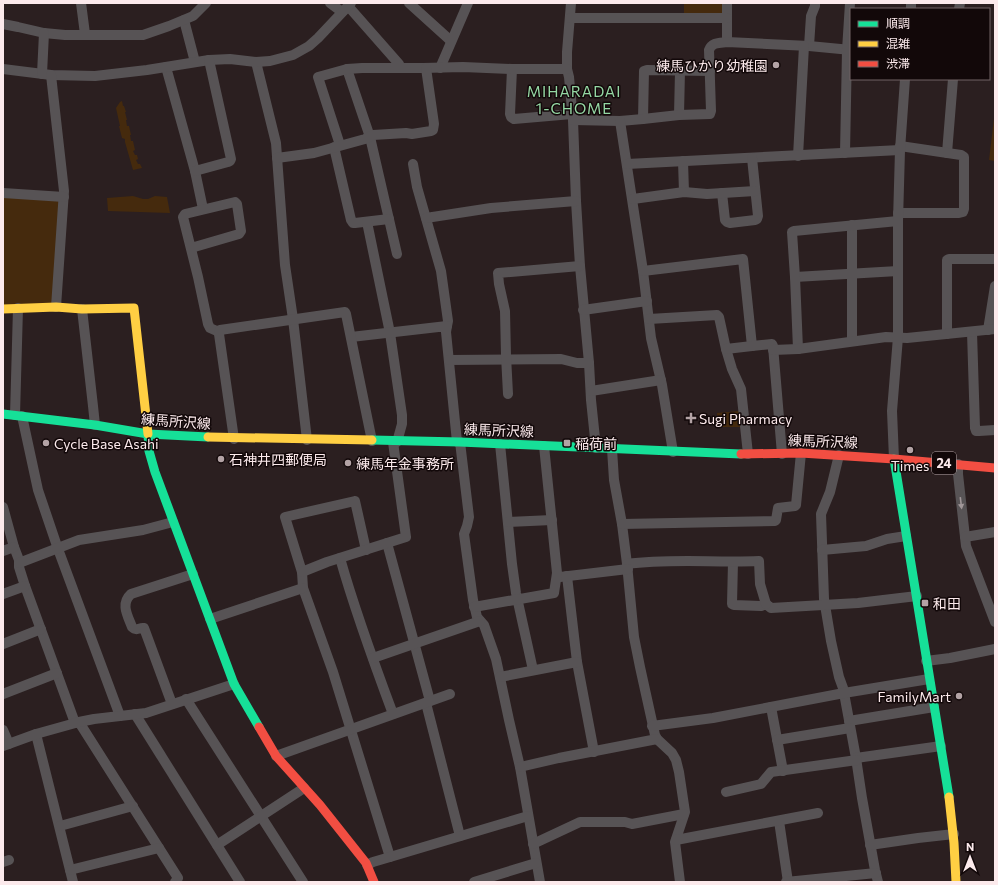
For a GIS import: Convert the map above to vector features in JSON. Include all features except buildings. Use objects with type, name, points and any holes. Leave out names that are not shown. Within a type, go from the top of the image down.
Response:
[{"type":"street","points":[[81,3],[85,34]]},
{"type":"street","points":[[3,24],[44,33],[65,35],[143,35],[193,16],[206,3]]},
{"type":"street","points":[[330,3],[347,7],[399,64],[400,68]]},
{"type":"street","points":[[409,3],[451,41]]},
{"type":"street","points":[[440,68],[468,3]]},
{"type":"street","points":[[571,3],[567,69],[572,117],[583,310],[596,448]]},
{"type":"street","points":[[727,3],[727,42]]},
{"type":"street","points":[[798,156],[806,46],[811,16],[815,3]]},
{"type":"street","points":[[845,153],[850,3]]},
{"type":"street","points":[[3,69],[47,75],[95,76],[147,70],[209,60],[230,59],[256,62],[273,60],[287,57],[308,46],[318,38],[347,7]]},
{"type":"street","points":[[570,18],[727,18]]},
{"type":"street","points":[[184,20],[195,62]]},
{"type":"street","points":[[44,33],[47,75],[64,191],[56,307]]},
{"type":"street","points":[[512,69],[510,114],[514,119],[572,117],[620,121],[679,115],[710,114],[710,48],[714,44],[727,42],[849,50]]},
{"type":"street","points":[[195,171],[228,162],[231,159],[209,60]]},
{"type":"street","points":[[256,62],[276,143],[285,264],[307,440]]},
{"type":"street","points":[[166,67],[195,171],[203,209]]},
{"type":"street","points":[[389,219],[355,223],[351,220],[337,146],[318,77],[348,69],[463,67],[567,69]]},
{"type":"street","points":[[277,158],[314,153],[365,139],[373,135],[412,134],[433,130],[434,124],[426,68]]},
{"type":"street","points":[[348,69],[370,137],[397,254]]},
{"type":"street","points":[[643,119],[644,71],[710,71]]},
{"type":"street","points":[[679,115],[680,71]]},
{"type":"street","points":[[905,80],[900,148],[898,217],[898,337],[892,411],[894,459],[954,834],[956,882]]},
{"type":"street","points":[[947,153],[953,80]]},
{"type":"street","points":[[620,121],[633,199],[651,338],[673,452]]},
{"type":"street","points":[[627,164],[798,156],[900,148],[947,153],[964,157],[963,212],[898,217],[852,225],[792,232],[798,348]]},
{"type":"street","points":[[722,193],[725,220],[727,222],[730,223],[757,219],[758,216],[752,158]]},
{"type":"street","points":[[683,161],[684,192]]},
{"type":"street","points":[[413,164],[417,187],[441,271],[448,321],[446,332],[469,517],[464,534],[474,607],[477,617],[484,625],[496,659],[520,768],[540,882]]},
{"type":"street","points":[[633,199],[684,192],[707,194],[755,191]]},
{"type":"street","points":[[3,193],[64,197]]},
{"type":"street","points":[[426,218],[491,208],[576,201]]},
{"type":"street","points":[[191,248],[240,233],[241,231],[237,204],[235,202],[185,214],[183,217],[208,324],[210,328],[219,332]]},
{"type":"street","points":[[302,572],[327,562],[406,537],[395,442],[402,424],[402,415],[390,333],[367,222]]},
{"type":"street","points":[[852,225],[852,341]]},
{"type":"street","points":[[643,271],[743,259],[752,346]]},
{"type":"street","points":[[947,334],[947,260],[995,259]]},
{"type":"street","points":[[508,394],[505,312],[498,273],[580,266]]},
{"type":"street","points":[[795,277],[898,271]]},
{"type":"street","points":[[773,350],[886,336],[907,338],[992,329],[995,286]]},
{"type":"street","points":[[583,310],[647,301]]},
{"type":"street","points":[[3,309],[56,307],[82,309],[134,308],[149,451],[173,522],[234,684],[276,756],[345,836],[367,865],[374,882]]},
{"type":"street","points":[[18,308],[18,416],[38,490],[58,549],[120,716]]},
{"type":"street","points":[[82,309],[95,425]]},
{"type":"street","points":[[219,332],[222,329],[345,312],[372,441]]},
{"type":"street","points":[[648,319],[717,315],[719,317],[732,369],[741,389],[748,454]]},
{"type":"street","points":[[351,338],[447,326]]},
{"type":"street","points":[[219,332],[234,439]]},
{"type":"street","points":[[972,332],[976,431],[995,430]]},
{"type":"street","points":[[726,349],[772,344],[782,454]]},
{"type":"street","points":[[449,360],[561,359],[577,363],[589,363]]},
{"type":"street","points":[[591,391],[660,380]]},
{"type":"street","name":"練馬所沢線","points":[[3,414],[95,425],[148,434],[234,439],[459,442],[673,452],[748,454],[801,453],[995,468]]},
{"type":"street","points":[[500,444],[517,600],[533,670]]},
{"type":"street","points":[[544,446],[557,573],[562,577],[594,752]]},
{"type":"street","points":[[612,449],[614,480],[622,524],[634,637],[652,726],[657,739],[672,753],[676,760],[679,772],[685,812],[675,842],[680,882]]},
{"type":"street","points":[[622,524],[775,521],[778,508],[795,506],[796,504],[801,453]]},
{"type":"street","points":[[779,820],[787,882],[877,878],[870,845],[844,688],[839,677],[825,606],[821,514],[830,492],[839,455]]},
{"type":"street","points":[[958,464],[966,546],[995,622]]},
{"type":"street","points":[[366,550],[355,501],[285,517],[302,572],[303,588],[332,672],[390,857]]},
{"type":"street","points":[[3,507],[25,586],[77,723],[178,878],[175,882]]},
{"type":"street","points":[[508,522],[552,520]]},
{"type":"street","points":[[19,563],[79,540],[143,530],[173,522]]},
{"type":"street","points":[[965,537],[995,532]]},
{"type":"street","points":[[822,550],[866,546],[887,539],[906,536]]},
{"type":"street","points":[[387,543],[414,643],[460,836]]},
{"type":"street","points":[[3,551],[14,547]]},
{"type":"street","points":[[340,558],[349,590],[393,714]]},
{"type":"street","points":[[562,577],[650,562],[759,561],[760,584],[766,604],[770,608],[825,606],[916,596]]},
{"type":"street","points":[[733,562],[732,604],[760,606],[766,604]]},
{"type":"street","points":[[172,704],[144,628],[137,630],[132,627],[124,606],[131,594],[193,574]]},
{"type":"street","points":[[474,607],[554,593],[562,577]]},
{"type":"street","points":[[3,594],[25,586]]},
{"type":"street","points":[[210,619],[303,588]]},
{"type":"street","points":[[373,658],[480,621]]},
{"type":"street","points":[[3,644],[41,629]]},
{"type":"street","points":[[926,661],[995,649]]},
{"type":"street","points":[[500,677],[577,662]]},
{"type":"street","points":[[3,694],[57,673]]},
{"type":"street","points":[[652,726],[713,718],[844,693],[929,679]]},
{"type":"street","points":[[3,730],[6,744],[77,723],[146,713],[234,684]]},
{"type":"street","points":[[276,756],[450,694]]},
{"type":"street","points":[[186,700],[302,882]]},
{"type":"street","points":[[771,707],[783,770]]},
{"type":"street","points":[[777,740],[934,708]]},
{"type":"street","points":[[135,714],[240,882]]},
{"type":"street","points":[[36,734],[73,882]]},
{"type":"street","points":[[520,768],[657,739]]},
{"type":"street","points":[[726,792],[761,784],[771,772],[941,746]]},
{"type":"street","points":[[217,845],[304,788]]},
{"type":"street","points":[[60,826],[132,806]]},
{"type":"street","points":[[676,840],[818,813]]},
{"type":"street","points":[[533,844],[580,822],[625,822],[632,824],[684,814]]},
{"type":"street","points":[[367,865],[528,816]]},
{"type":"street","points":[[870,845],[954,834]]},
{"type":"street","points":[[70,870],[159,848]]},
{"type":"street","points":[[474,882],[536,862]]},
{"type":"shaded area","points":[[684,3],[723,3],[723,14],[684,15]]},
{"type":"shaded area","points":[[122,101],[126,112],[127,126],[129,126],[131,141],[133,141],[135,150],[133,151],[135,155],[137,155],[138,159],[136,160],[138,164],[140,164],[142,168],[133,170],[125,139],[122,138],[116,108]]},
{"type":"shaded area","points":[[995,110],[995,161],[989,160]]},
{"type":"shaded area","points":[[3,195],[61,200],[54,304],[3,305]]},
{"type":"shaded area","points":[[133,196],[143,199],[148,199],[155,196],[167,197],[170,213],[108,211],[107,198]]},
{"type":"shaded area","points":[[740,411],[742,427],[718,427],[717,413]]},
{"type":"traffic: fast","points":[[3,414],[95,425],[148,434],[208,437]]},
{"type":"traffic: fast","points":[[148,434],[149,451],[155,472],[234,684],[259,727]]},
{"type":"traffic: fast","points":[[372,440],[460,442],[741,454]]},
{"type":"traffic: fast","points":[[894,459],[949,797]]},
{"type":"traffic: slow","points":[[3,309],[56,307],[82,309],[134,308],[148,434]]},
{"type":"traffic: slow","points":[[208,437],[372,440]]},
{"type":"traffic: slow","points":[[949,797],[954,843],[956,882]]},
{"type":"traffic: jam","points":[[741,454],[801,453],[995,468]]},
{"type":"traffic: jam","points":[[259,727],[276,756],[320,805],[366,863],[374,882]]},
{"type":"place","name":"練馬ひかり幼稚園","points":[[776,65]]},
{"type":"place","name":"Sugi Pharmacy","points":[[691,418]]},
{"type":"place","name":"Cycle Base Asahi","points":[[46,443]]},
{"type":"place","name":"稲荷前","points":[[567,443]]},
{"type":"place","name":"Times","points":[[910,450]]},
{"type":"place","name":"石神井四郵便局","points":[[221,459]]},
{"type":"place","name":"練馬年金事務所","points":[[348,463]]},
{"type":"place","name":"和田","points":[[925,603]]},
{"type":"place","name":"FamilyMart","points":[[959,696]]},
{"type":"district","name":"MIHARADAI 1-CHOME","points":[[574,100]]}]
